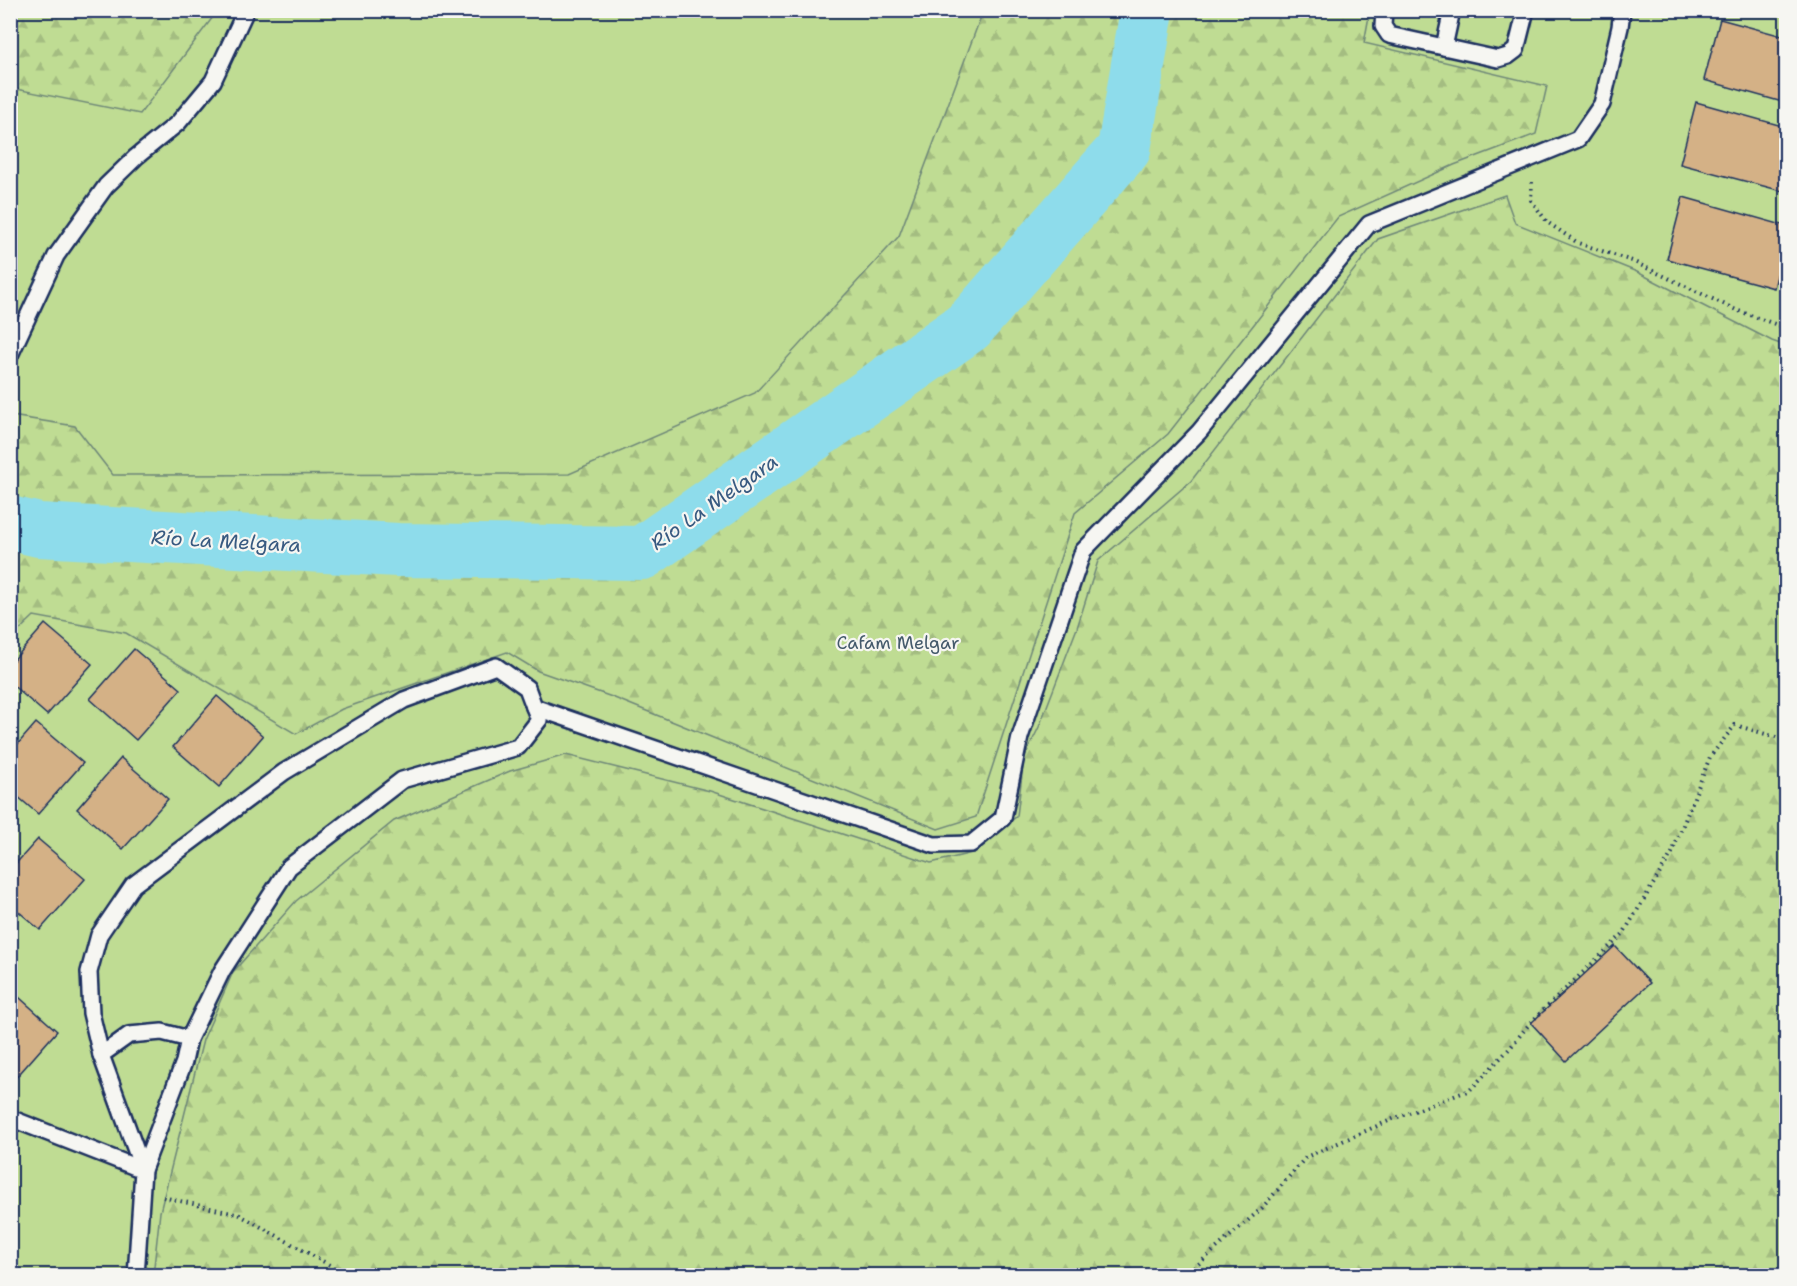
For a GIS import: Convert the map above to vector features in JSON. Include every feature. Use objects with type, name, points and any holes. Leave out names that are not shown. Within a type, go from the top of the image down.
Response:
[{"type":"lane","points":[[10,355],[56,256],[106,186],[136,157],[178,123],[213,81],[246,10]]},
{"type":"lane","points":[[1384,10],[1383,26],[1389,34],[1498,59],[1508,56],[1515,50],[1526,10]]},
{"type":"lane","points":[[1444,47],[1452,10]]},
{"type":"lane","points":[[534,707],[934,845],[971,844],[1003,818],[1020,737],[1083,551],[1199,432],[1369,224],[1578,139],[1602,104],[1622,10]]},
{"type":"lane","points":[[136,1275],[143,1170],[184,1062],[189,1039],[222,971],[289,867],[402,780],[519,747],[539,720],[527,688],[496,666],[404,700],[284,772],[133,885],[99,935],[89,972],[91,1013],[101,1055],[143,1170]]},
{"type":"lane","points":[[101,1055],[129,1035],[162,1032],[189,1039]]},
{"type":"lane","points":[[10,1118],[143,1170]]},
{"type":"path","points":[[1534,157],[1531,200],[1547,222],[1578,243],[1632,261],[1736,309],[1786,328]]},
{"type":"path","points":[[1185,1275],[1262,1208],[1306,1157],[1393,1119],[1470,1090],[1530,1023],[1623,933],[1672,853],[1710,757],[1735,725],[1786,740]]},
{"type":"path","points":[[141,1191],[240,1215],[349,1275]]},
{"type":"green space","points":[[10,11],[214,11],[213,17],[140,114],[11,88]]},
{"type":"green space","name":"Cafam Melgar","points":[[11,11],[1786,11],[1786,1275],[11,1275]]},
{"type":"green space","points":[[983,11],[1370,11],[1364,43],[1547,86],[1536,134],[1454,165],[1338,217],[1168,434],[1075,513],[976,817],[938,829],[612,697],[538,671],[507,652],[342,709],[296,734],[126,633],[34,616],[11,638],[11,416],[75,426],[113,475],[569,474],[755,393],[899,236]]},
{"type":"green space","points":[[1505,195],[1515,223],[1637,272],[1786,346],[1786,1275],[153,1276],[160,1212],[203,1040],[233,972],[296,901],[394,821],[510,771],[566,755],[710,791],[931,863],[972,853],[1017,816],[1024,758],[1039,727],[1077,628],[1098,561],[1191,481],[1378,239]]},
{"type":"building","points":[[1720,19],[1786,37],[1786,103],[1704,80]]},
{"type":"building","points":[[1696,102],[1786,127],[1786,192],[1680,164]]},
{"type":"building","points":[[1683,197],[1786,226],[1786,241],[1774,288],[1667,259]]},
{"type":"building","points":[[45,624],[92,664],[47,715],[10,683],[10,664]]},
{"type":"building","points":[[134,649],[181,689],[136,740],[90,699]]},
{"type":"building","points":[[217,696],[263,736],[219,787],[173,747]]},
{"type":"building","points":[[36,723],[83,763],[38,814],[10,790],[10,753]]},
{"type":"building","points":[[121,758],[168,799],[123,849],[77,809]]},
{"type":"building","points":[[38,839],[85,879],[40,930],[10,904],[10,870]]},
{"type":"building","points":[[1615,946],[1650,983],[1566,1061],[1531,1023]]},
{"type":"building","points":[[11,990],[57,1031],[13,1081],[10,1079]]},
{"type":"waterway","name":"Río La Melgara","points":[[10,523],[39,530],[398,550],[642,553],[969,326],[1124,149],[1147,10]]}]
